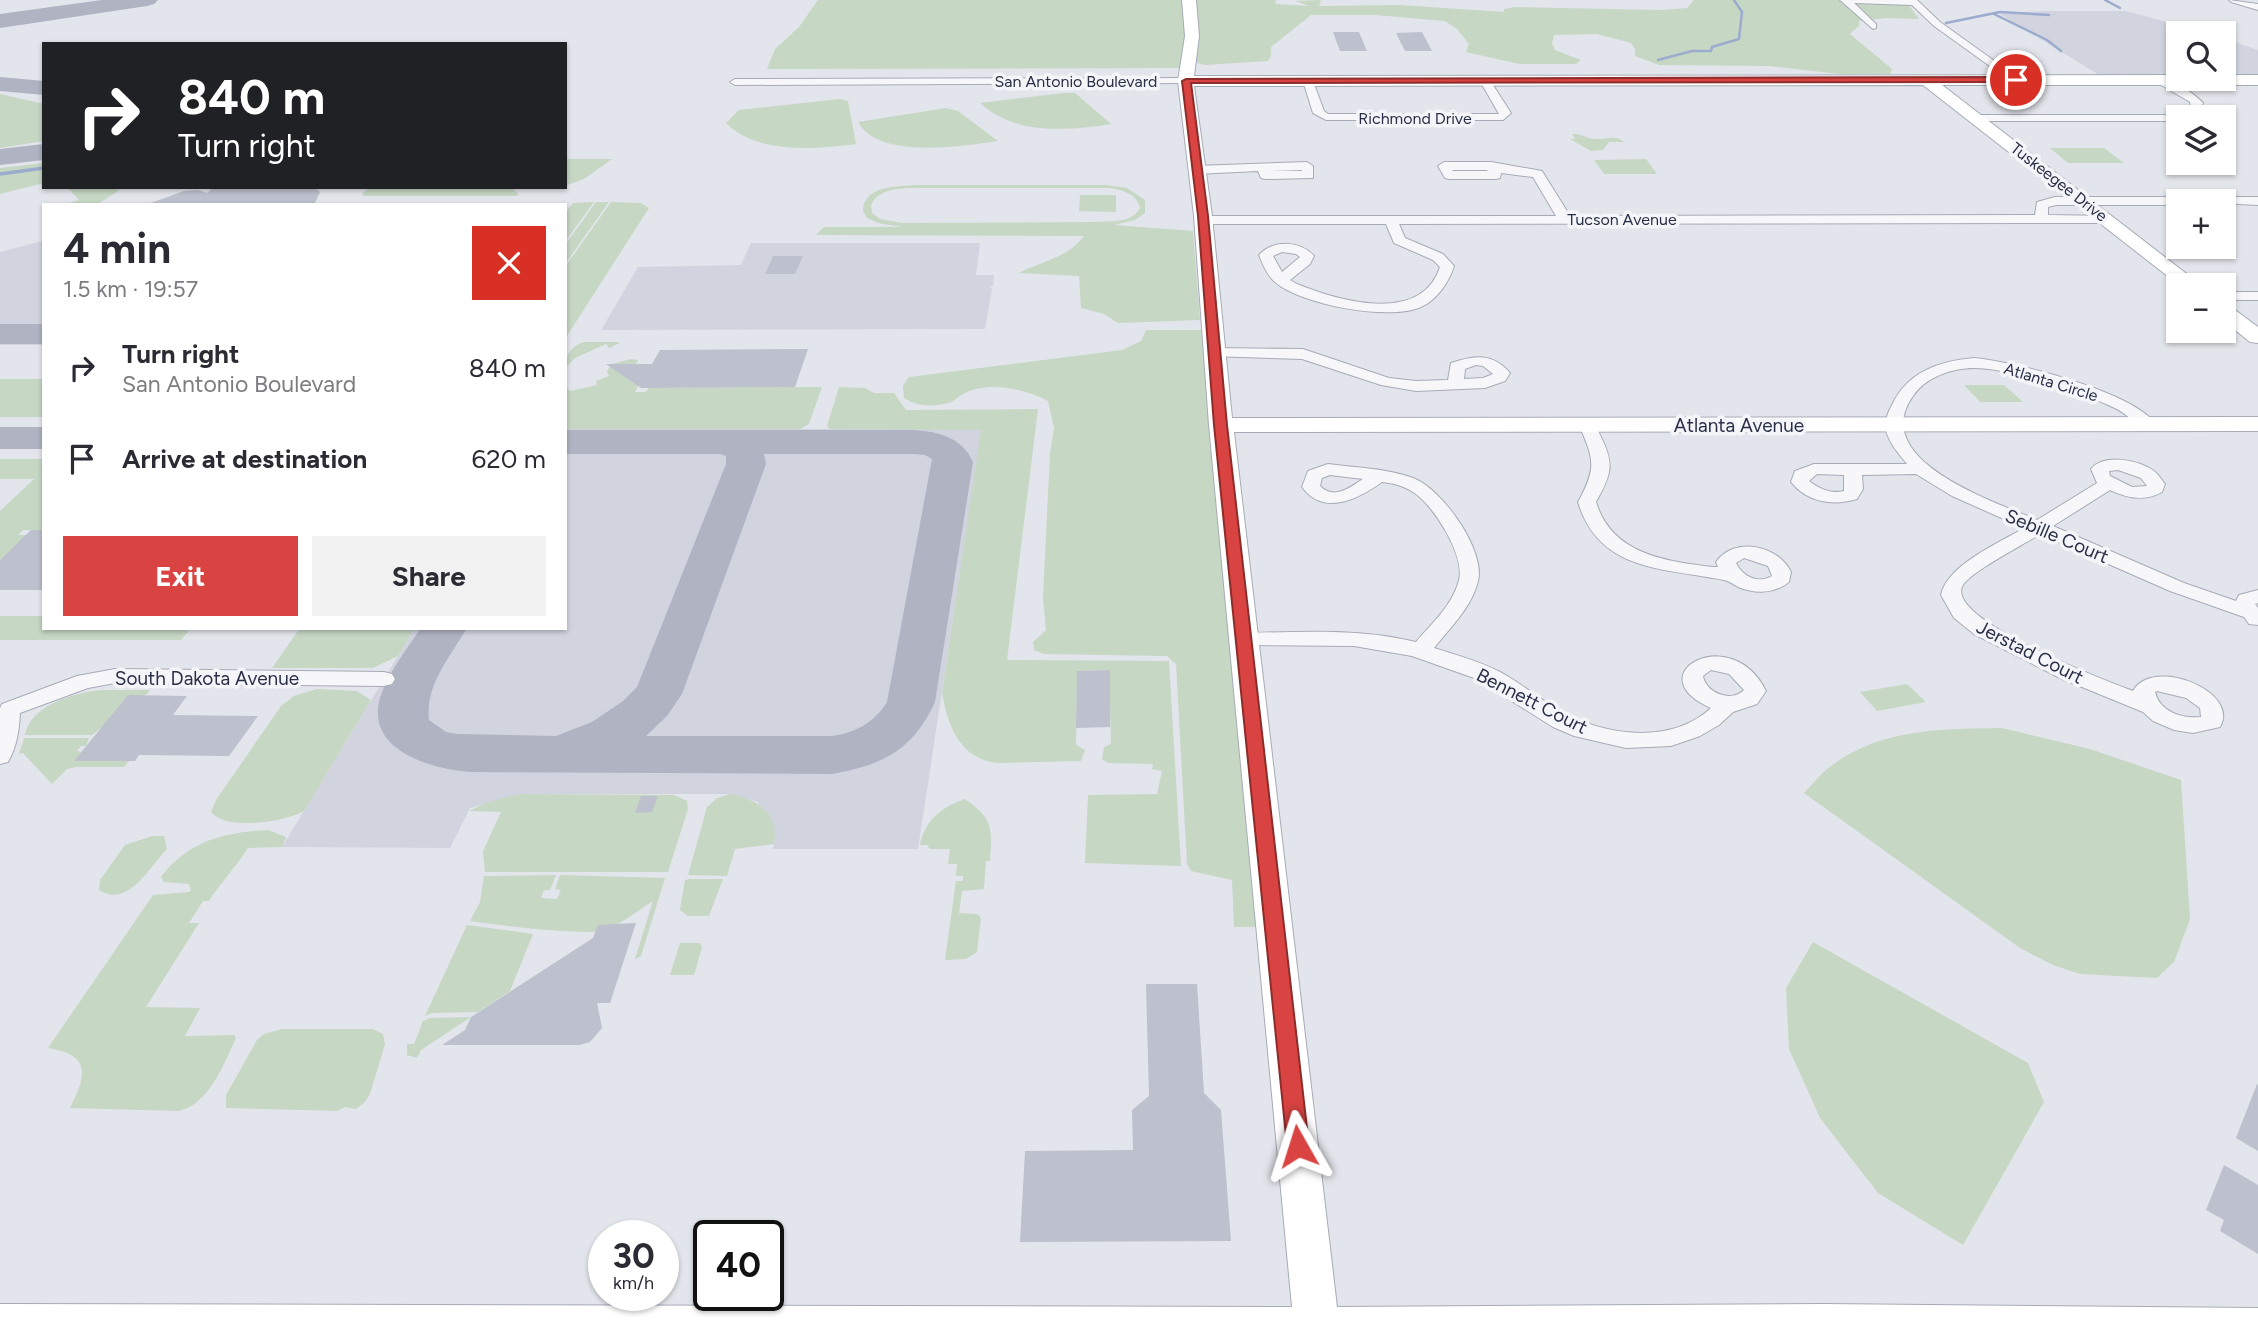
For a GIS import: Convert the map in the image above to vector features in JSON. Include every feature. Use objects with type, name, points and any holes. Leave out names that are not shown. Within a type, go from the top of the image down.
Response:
[{"type":"street","points":[[1189,0],[1192,36],[1186,81],[1204,220],[1221,425],[1317,1330]]},
{"type":"street","points":[[1845,0],[1913,1],[1937,24],[2016,80]]},
{"type":"street","points":[[1845,0],[1873,26]]},
{"type":"street","points":[[2234,0],[2258,7]]},
{"type":"street","points":[[1975,118],[2166,118],[2181,117],[2196,111],[2197,103],[2194,100],[2160,79]]},
{"type":"street","name":"Tuskeegee Drive","points":[[1926,80],[2176,273]]},
{"type":"street","name":"San Antonio Boulevard","points":[[735,82],[2258,80]]},
{"type":"street","name":"Richmond Drive","points":[[1308,81],[1319,113],[1329,118],[1502,117],[1505,114],[1485,81]]},
{"type":"street","points":[[1196,170],[1264,169]]},
{"type":"street","points":[[1493,169],[1538,174],[1564,219]]},
{"type":"street","points":[[2041,219],[2042,205],[2045,202],[2258,201]]},
{"type":"street","points":[[1281,280],[1297,290],[1328,300],[1398,307],[1419,302],[1447,267],[1438,257],[1399,240],[1391,219]]},
{"type":"street","name":"Tucson Avenue","points":[[1204,220],[2106,219]]},
{"type":"street","points":[[2236,296],[2258,296]]},
{"type":"street","points":[[2236,320],[2258,337]]},
{"type":"street","points":[[1214,354],[1303,354],[1387,382],[1416,386],[1456,384]]},
{"type":"street","name":"Atlanta Circle","points":[[1894,424],[1903,397],[1927,373],[1967,364],[2000,366],[2028,372],[2118,404],[2148,424]]},
{"type":"street","name":"Sebille Court","points":[[1894,424],[1895,436],[1920,469],[1958,492],[2177,587],[2255,609]]},
{"type":"street","name":"Atlanta Avenue","points":[[1221,425],[2258,424]]},
{"type":"street","points":[[1587,425],[1604,462],[1603,471],[1587,502],[1590,518],[1602,534],[1625,551],[1647,561],[1690,571],[1732,574]]},
{"type":"street","points":[[1853,470],[1920,469]]},
{"type":"street","points":[[1379,476],[1407,481],[1432,497],[1447,517],[1469,566],[1469,578],[1462,597],[1420,650]]},
{"type":"street","name":"Jerstad Court","points":[[2109,483],[1993,554],[1959,578],[1951,589],[1956,608],[1981,629],[2104,689],[2149,706]]},
{"type":"street","name":"Bennett Court","points":[[1243,640],[1370,642],[1420,650],[1490,677],[1568,724],[1619,739],[1660,740],[1681,737],[1711,722],[1728,704]]},
{"type":"street","name":"South Dakota Avenue","points":[[5,701],[105,677],[384,679]]},
{"type":"street","points":[[0,756],[8,737],[5,701]]},
{"type":"street","points":[[0,1327],[2258,1331]]},
{"type":"shaded area","points":[[2126,11],[2166,22],[2166,75],[2099,75],[2000,14]]},
{"type":"shaded area","points":[[2236,42],[2258,50],[2258,75],[2236,75]]},
{"type":"shaded area","points":[[42,241],[42,345],[0,345],[0,252]]},
{"type":"shaded area","points":[[751,243],[980,243],[976,275],[994,275],[985,329],[601,330],[638,267],[741,265]]},
{"type":"shaded area","points":[[567,429],[982,429],[918,849],[773,849],[775,839],[758,802],[730,794],[519,794],[470,808],[450,848],[282,847],[414,630],[567,630]]},
{"type":"green space","points":[[818,0],[1182,0],[1186,49],[1180,68],[767,69],[775,49],[799,27]]},
{"type":"green space","points":[[1192,0],[1278,0],[1275,1],[1276,4],[1309,6],[1295,1],[1321,0],[1319,6],[1400,5],[1504,12],[1504,9],[1515,7],[1660,10],[1687,8],[1694,0],[1905,0],[1919,19],[1859,21],[1859,26],[1850,34],[1892,69],[1890,74],[1840,74],[1769,66],[1659,65],[1635,56],[1631,43],[1597,34],[1554,35],[1552,43],[1555,50],[1581,60],[1576,64],[1519,64],[1466,52],[1469,44],[1457,29],[1445,21],[1375,15],[1311,15],[1271,47],[1268,61],[1205,65],[1197,63]]},
{"type":"green space","points":[[1075,93],[1111,124],[1059,129],[1025,126],[1009,121],[980,103]]},
{"type":"green space","points":[[0,94],[42,104],[42,141],[0,148]]},
{"type":"green space","points":[[840,99],[848,101],[856,144],[805,148],[770,145],[739,133],[726,123],[739,110]]},
{"type":"green space","points":[[946,108],[958,111],[998,141],[943,147],[902,146],[884,142],[869,134],[858,122]]},
{"type":"green space","points":[[1572,134],[1594,139],[1616,138],[1624,142],[1609,142],[1603,150],[1591,151],[1570,139],[1575,139]]},
{"type":"green space","points":[[2050,148],[2104,148],[2124,163],[2068,163]]},
{"type":"green space","points":[[567,159],[612,159],[584,179],[567,185]]},
{"type":"green space","points":[[1646,159],[1657,174],[1604,174],[1594,160]]},
{"type":"green space","points":[[42,163],[42,184],[0,194],[0,168]]},
{"type":"green space","points":[[909,185],[1106,185],[1127,188],[1145,200],[1145,213],[1135,220],[1114,225],[1193,231],[1200,320],[1118,323],[1104,314],[1081,308],[1079,276],[1018,273],[1063,254],[1084,236],[816,235],[824,227],[902,227],[878,223],[867,218],[863,211],[865,203],[875,192]],"holes":[[[908,188],[1110,188],[1133,196],[1140,208],[1137,213],[1127,219],[1110,222],[903,223],[880,219],[872,213],[871,205],[882,194]]]},
{"type":"green space","points":[[69,189],[120,190],[99,203],[69,203],[79,200]]},
{"type":"green space","points":[[368,189],[513,189],[519,194],[364,196],[362,193]]},
{"type":"green space","points":[[1080,195],[1116,195],[1116,212],[1079,211]]},
{"type":"green space","points":[[594,202],[567,239],[567,210],[573,203]]},
{"type":"green space","points":[[596,202],[609,202],[567,261],[567,242]]},
{"type":"green space","points":[[611,202],[641,203],[649,208],[567,336],[567,264]]},
{"type":"green space","points":[[1146,330],[1201,330],[1257,927],[1234,927],[1232,880],[1191,871],[1187,864],[1176,664],[1167,656],[1044,654],[1034,650],[1033,642],[1046,630],[1043,597],[1050,453],[1054,428],[1048,401],[1018,390],[996,387],[975,389],[940,405],[921,405],[904,398],[903,386],[909,377],[1122,350],[1141,341]]},
{"type":"green space","points":[[585,342],[620,343],[609,348],[606,344],[575,358],[567,367],[567,358],[576,346]]},
{"type":"green space","points":[[638,360],[636,364],[617,371],[638,386],[635,392],[646,392],[649,388],[822,387],[809,424],[800,429],[567,429],[567,389],[570,391],[597,385],[596,381],[609,376],[607,371],[612,364]]},
{"type":"green space","points":[[0,379],[42,379],[42,417],[0,417]]},
{"type":"green space","points":[[1964,385],[2004,385],[2023,402],[1980,402]]},
{"type":"green space","points":[[839,387],[865,388],[874,393],[894,393],[906,410],[1038,409],[1007,660],[1169,661],[1181,866],[1085,863],[1088,795],[1157,794],[1162,771],[1152,769],[1153,764],[1108,763],[1102,759],[1104,747],[1111,744],[1109,670],[1077,671],[1076,745],[1085,750],[1081,761],[997,763],[973,755],[964,747],[952,728],[942,693],[981,430],[830,429],[827,426]]},
{"type":"green space","points":[[0,459],[42,459],[42,530],[23,530],[18,535],[36,535],[28,543],[18,543],[0,560],[0,511],[34,479],[0,479]]},
{"type":"green space","points":[[0,616],[42,616],[42,630],[189,630],[181,640],[0,640]]},
{"type":"green space","points":[[299,630],[414,630],[398,656],[373,668],[272,668]]},
{"type":"green space","points":[[1907,684],[1926,702],[1877,711],[1860,692]]},
{"type":"green space","points":[[317,689],[357,691],[371,700],[304,811],[256,823],[218,818],[211,812],[216,800],[281,706],[294,696]]},
{"type":"green space","points":[[101,690],[149,692],[92,735],[25,735],[29,724],[45,708],[67,697]]},
{"type":"green space","points":[[2002,728],[2090,749],[2181,780],[2190,919],[2174,962],[2157,978],[2080,974],[2053,965],[2020,948],[1804,793],[1831,766],[1850,753],[1871,744],[1935,730]]},
{"type":"green space","points":[[24,738],[89,738],[86,746],[81,746],[77,751],[81,752],[75,761],[129,761],[124,767],[67,769],[52,784],[23,753],[19,754]]},
{"type":"green space","points":[[519,794],[674,795],[687,801],[688,809],[668,872],[485,872],[483,851],[501,812],[469,811],[488,802]]},
{"type":"green space","points":[[730,794],[740,796],[764,809],[773,824],[774,844],[735,849],[727,876],[688,875],[707,807],[717,798]]},
{"type":"green space","points":[[965,799],[981,813],[989,825],[990,861],[986,861],[984,889],[962,891],[959,913],[977,914],[981,918],[977,952],[966,959],[945,960],[956,881],[963,881],[963,876],[956,876],[957,864],[948,864],[950,849],[930,849],[927,845],[920,845],[930,822],[949,806]]},
{"type":"green space","points":[[268,830],[286,837],[282,847],[248,848],[209,901],[203,901],[189,923],[199,923],[146,1007],[200,1008],[185,1036],[234,1035],[236,1038],[207,1092],[190,1107],[179,1111],[70,1108],[80,1085],[82,1068],[72,1056],[48,1048],[153,895],[191,890],[189,884],[164,882],[161,877],[183,855],[208,841],[237,833]]},
{"type":"green space","points":[[152,836],[164,836],[167,849],[138,883],[119,894],[99,890],[100,880],[125,845]]},
{"type":"green space","points":[[556,875],[550,890],[544,890],[541,898],[557,899],[561,890],[555,889],[560,875],[665,878],[641,956],[635,959],[653,901],[617,925],[595,932],[534,929],[470,921],[480,902],[484,876]]},
{"type":"green space","points":[[723,879],[709,916],[688,916],[680,910],[685,880]]},
{"type":"green space","points":[[467,925],[533,934],[510,991],[478,1012],[432,1013],[425,1016]]},
{"type":"green space","points":[[1813,942],[2028,1063],[2044,1102],[1963,1245],[1878,1193],[1820,1118],[1789,1049],[1786,988]]},
{"type":"green space","points":[[680,943],[700,943],[702,947],[694,975],[670,975]]},
{"type":"green space","points":[[471,1017],[421,1050],[417,1058],[407,1055],[407,1044],[414,1044],[423,1021],[430,1018]]},
{"type":"green space","points":[[282,1029],[373,1029],[383,1034],[385,1044],[370,1094],[365,1102],[356,1109],[345,1107],[337,1111],[226,1108],[226,1095],[257,1040],[264,1034]]},
{"type":"building","points":[[1333,32],[1359,32],[1367,51],[1340,51]]},
{"type":"building","points":[[1422,32],[1432,51],[1405,51],[1396,33]]},
{"type":"building","points":[[212,189],[316,189],[320,192],[315,203],[151,203],[184,191],[198,190],[207,193]]},
{"type":"building","points":[[773,256],[803,256],[795,274],[765,274]]},
{"type":"building","points":[[808,349],[795,387],[641,388],[606,364],[652,364],[660,350]]},
{"type":"building","points":[[31,530],[42,530],[42,590],[0,590],[0,560]]},
{"type":"building","points":[[1110,670],[1110,727],[1076,728],[1077,671]]},
{"type":"building","points":[[128,695],[187,696],[173,715],[258,716],[229,756],[139,755],[135,761],[74,761]]},
{"type":"building","points":[[641,796],[658,796],[652,812],[635,813]]},
{"type":"building","points":[[636,923],[610,1003],[597,1003],[602,1028],[590,1042],[579,1045],[442,1045],[465,1030],[471,1017],[593,938],[598,925]]},
{"type":"building","points":[[1146,984],[1197,984],[1204,1093],[1221,1110],[1231,1241],[1020,1242],[1025,1151],[1133,1150],[1132,1110],[1149,1096]]},
{"type":"building","points":[[2258,1085],[2258,1151],[2236,1138]]},
{"type":"building","points":[[2224,1165],[2258,1185],[2258,1254],[2220,1231],[2224,1220],[2206,1210]]},
{"type":"waterway","points":[[1658,60],[1692,51],[1711,51],[1712,47],[1739,39],[1742,12],[1734,0]]},
{"type":"waterway","points":[[2105,0],[2120,8]]},
{"type":"waterway","points":[[1946,23],[2000,12],[2049,15]]},
{"type":"waterway","points":[[1994,14],[2047,40],[2061,51]]},
{"type":"waterway","points":[[0,174],[42,168]]},
{"type":"taxiway","points":[[0,21],[147,0]]},
{"type":"taxiway","points":[[0,84],[42,88]]},
{"type":"taxiway","points":[[0,157],[42,152]]},
{"type":"taxiway","points":[[0,334],[42,334]]},
{"type":"taxiway","points":[[0,438],[42,438]]},
{"type":"taxiway","points":[[567,442],[721,442]]},
{"type":"taxiway","points":[[443,630],[414,677],[403,706],[404,720],[410,732],[419,740],[443,750],[482,754],[832,755],[857,750],[880,739],[898,724],[911,702],[953,462],[951,456],[943,448],[914,442],[721,442]]},
{"type":"taxiway","points":[[573,749],[598,740],[631,722],[658,694],[746,464],[743,451],[721,442]]},
{"type":"route","points":[[1298,1146],[1221,425],[1203,216],[1186,81],[2016,80]]}]
